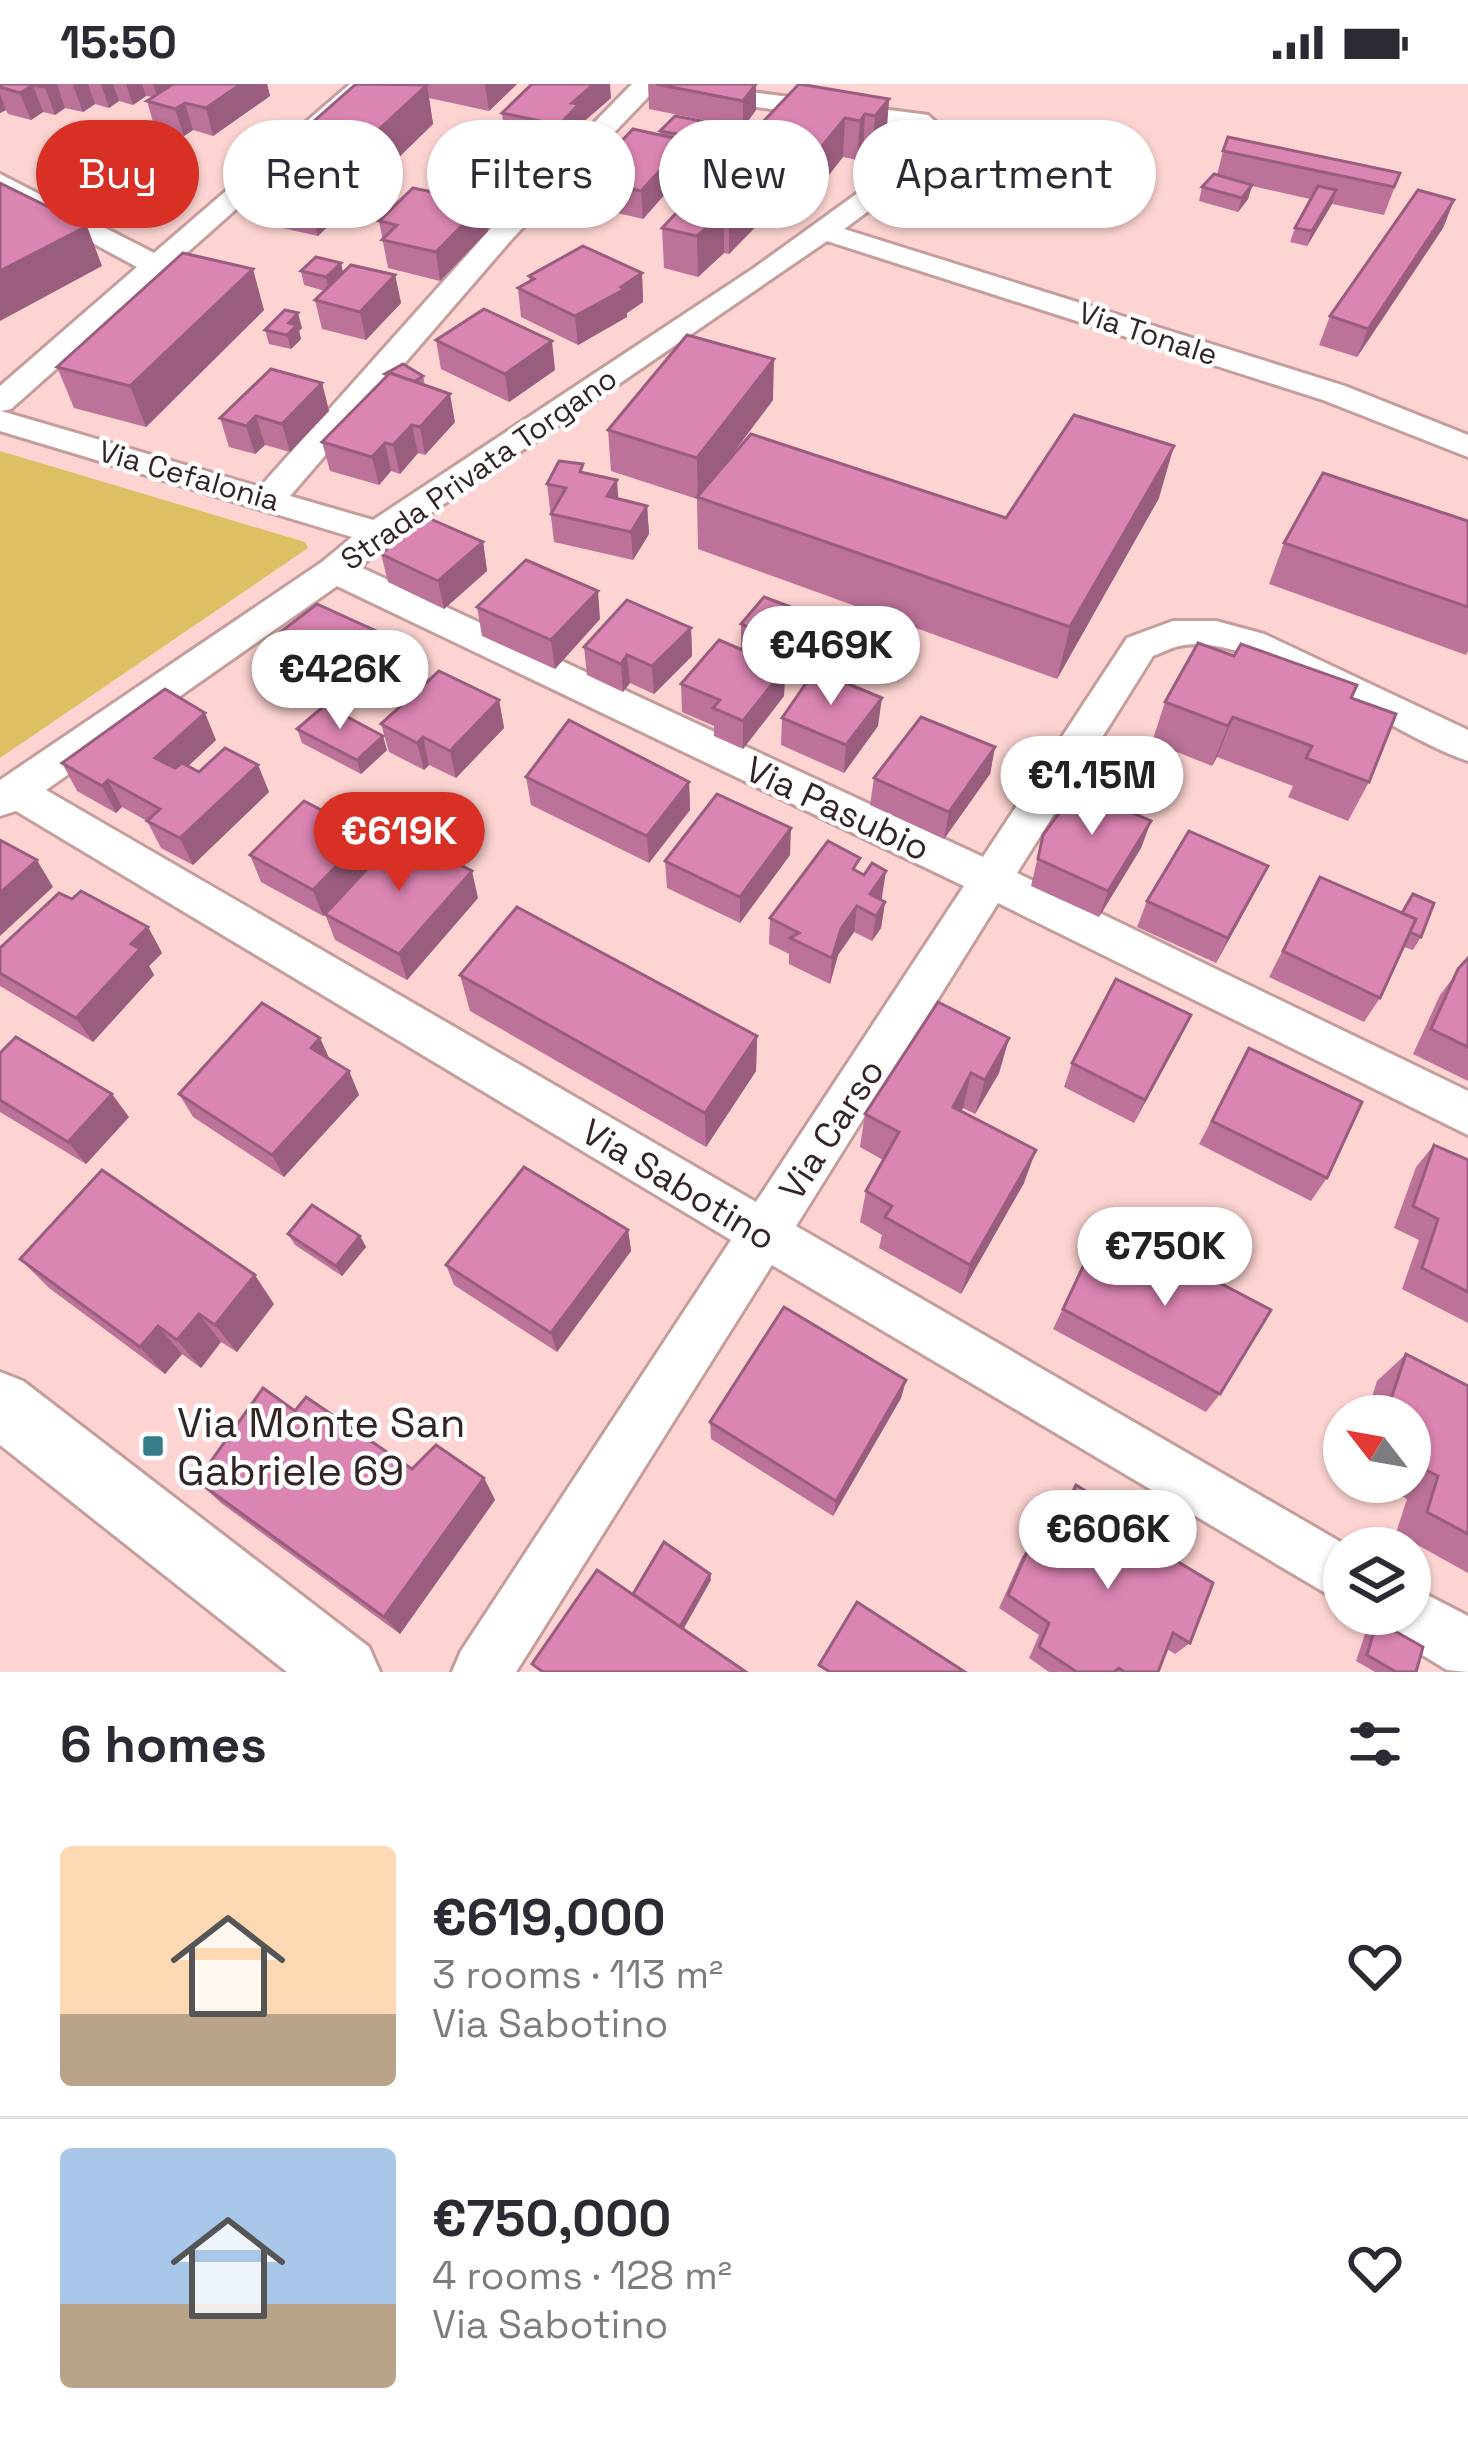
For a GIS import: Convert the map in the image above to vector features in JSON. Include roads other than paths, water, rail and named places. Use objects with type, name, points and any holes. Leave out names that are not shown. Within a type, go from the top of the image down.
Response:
[{"type":"street","points":[[0,402],[365,84]]},
{"type":"street","points":[[269,498],[502,233],[645,84]]},
{"type":"street","name":"Strada Privata Torgano","points":[[8,796],[335,570],[378,533],[914,165],[927,126],[919,120],[753,102],[645,84]]},
{"type":"street","points":[[0,182],[155,265]]},
{"type":"street","name":"Via Tonale","points":[[823,231],[1334,393],[1468,447]]},
{"type":"street","name":"Via Cefalonia","points":[[0,422],[378,533]]},
{"type":"street","name":"Via Pasubio","points":[[335,570],[991,880],[1468,1114]]},
{"type":"street","name":"Via Carso","points":[[482,1672],[1140,646],[1181,632],[1216,634],[1310,666],[1412,724],[1468,746]]},
{"type":"street","name":"Via Sabotino","points":[[8,796],[1323,1564]]},
{"type":"street","points":[[0,1404],[344,1672]]},
{"type":"street","points":[[1431,1627],[1468,1649]]},
{"type":"place","name":"Via Monte San Gabriele 69","points":[[153,1446]]}]
